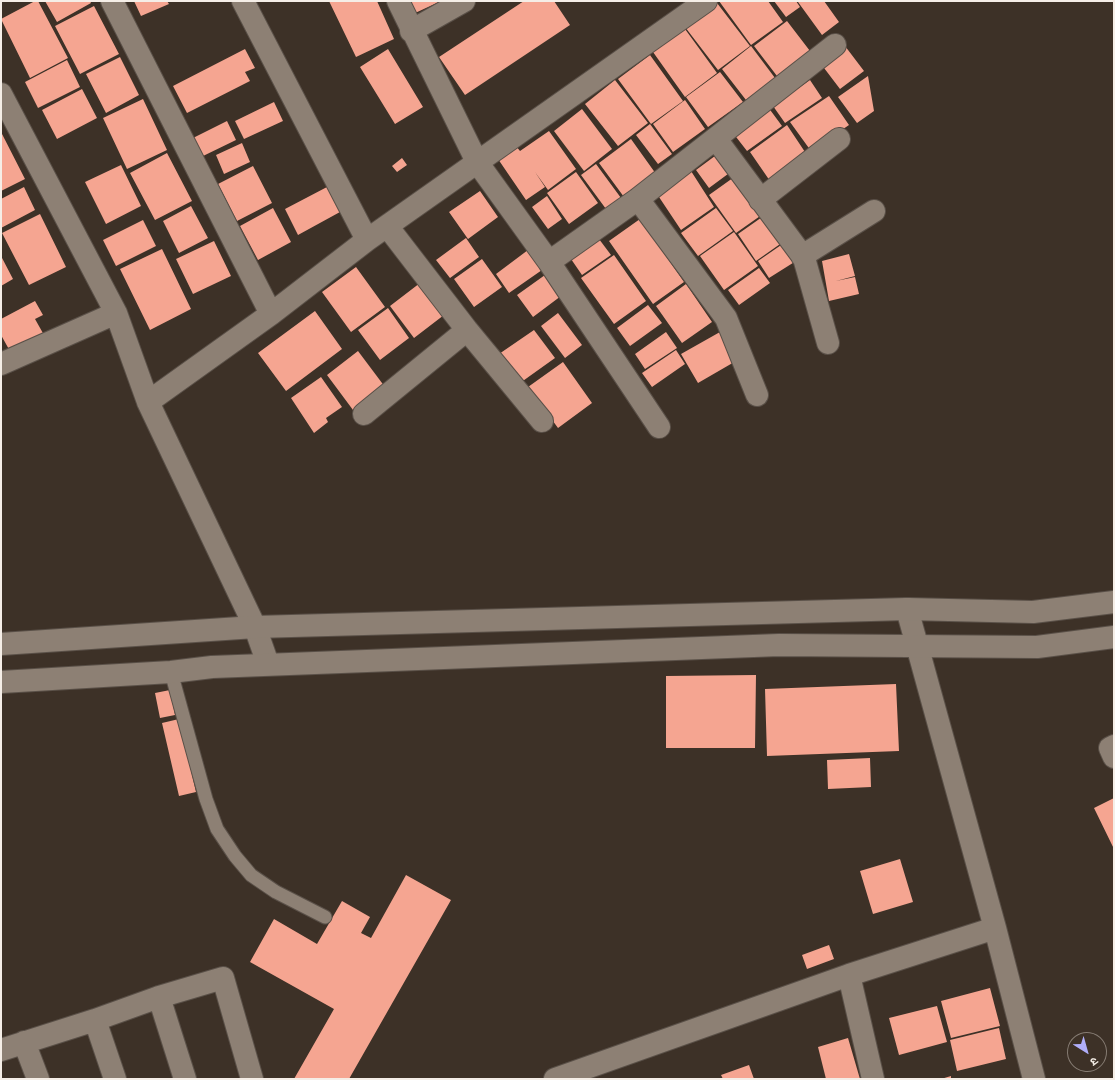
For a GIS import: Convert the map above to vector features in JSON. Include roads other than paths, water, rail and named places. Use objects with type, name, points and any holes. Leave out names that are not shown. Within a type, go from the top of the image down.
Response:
[{"type":"street","points":[[112,1],[271,314]]},
{"type":"street","points":[[398,1],[411,31],[477,162],[549,262],[659,427]]},
{"type":"street","points":[[411,31],[464,1]]},
{"type":"street","points":[[148,402],[271,314],[366,240],[706,1]]},
{"type":"street","points":[[245,2],[366,240]]},
{"type":"street","points":[[549,262],[638,199],[835,45]]},
{"type":"street","points":[[1,94],[116,313],[148,402],[255,628],[268,664]]},
{"type":"street","points":[[716,139],[802,256],[828,343]]},
{"type":"street","points":[[760,200],[839,139]]},
{"type":"street","points":[[638,199],[726,318],[757,395]]},
{"type":"street","points":[[802,256],[874,211]]},
{"type":"street","points":[[387,226],[467,330],[542,421]]},
{"type":"street","points":[[1,364],[116,313]]},
{"type":"street","points":[[364,414],[467,330]]},
{"type":"street","points":[[1,644],[255,628],[907,609],[1033,612],[1114,602]]},
{"type":"street","points":[[907,609],[995,928],[1034,1079]]},
{"type":"street","points":[[1,682],[171,672],[212,667],[268,664],[779,645],[1037,647],[1114,637]]},
{"type":"street","points":[[1114,746],[1110,748],[1114,757]]},
{"type":"street","points":[[555,1079],[578,1076],[849,975],[995,928]]},
{"type":"street","points":[[849,975],[873,1079]]},
{"type":"street","points":[[1,1050],[95,1020],[160,997],[223,978],[252,1079]]},
{"type":"street","points":[[160,997],[185,1079]]},
{"type":"street","points":[[95,1020],[115,1079]]},
{"type":"street","points":[[24,1042],[38,1079]]},
{"type":"lane","points":[[171,672],[206,799],[217,829],[235,856],[252,875],[276,892],[325,917]]}]
